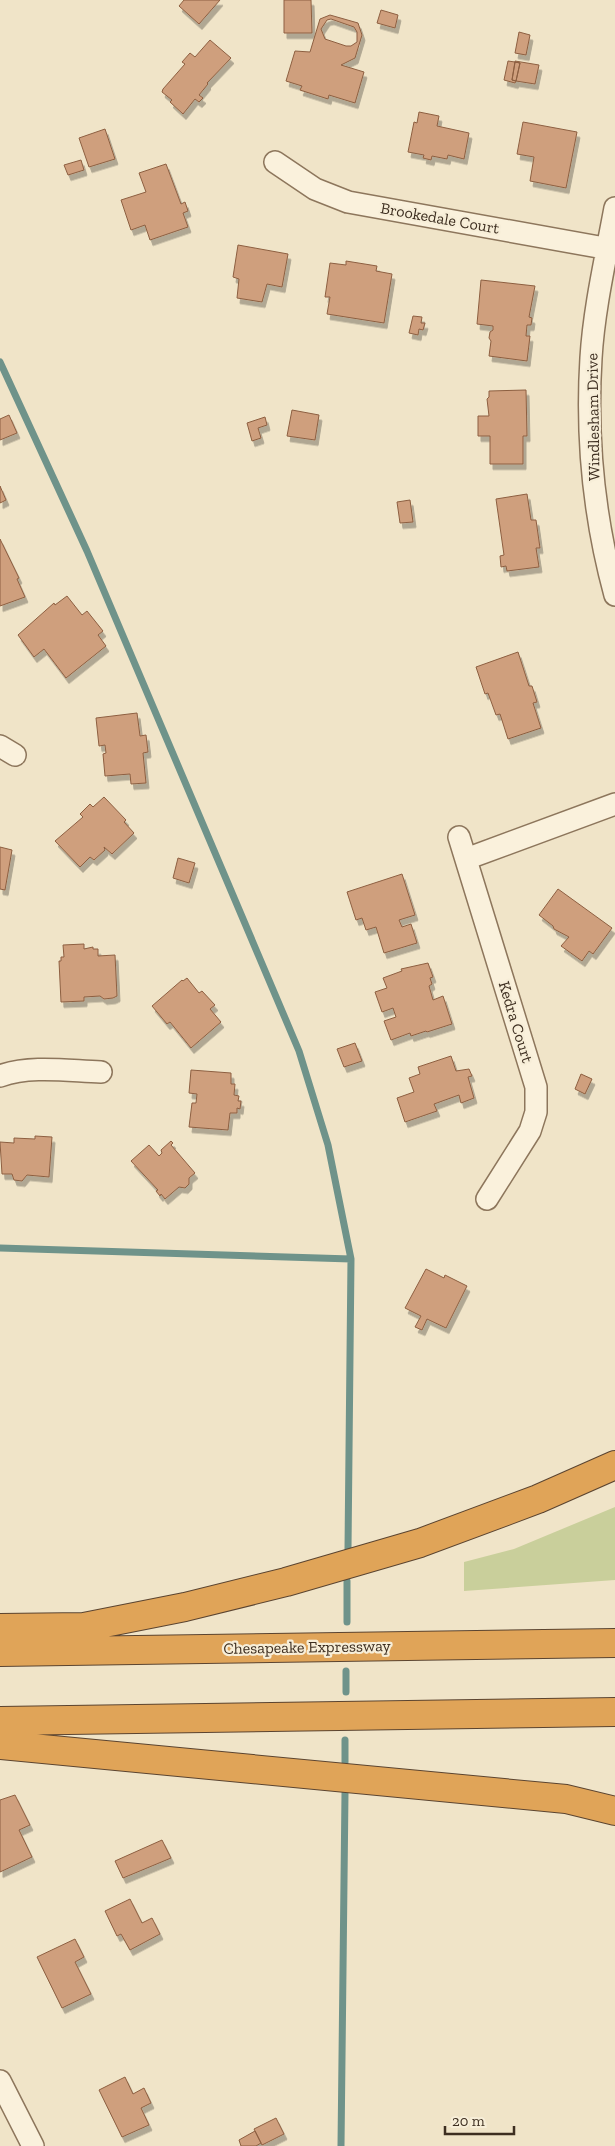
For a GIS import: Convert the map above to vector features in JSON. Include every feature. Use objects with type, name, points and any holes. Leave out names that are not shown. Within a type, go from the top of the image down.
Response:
[{"type":"highway","points":[[0,1628],[84,1627],[185,1607],[286,1582],[420,1543],[538,1499],[615,1465]]},
{"type":"highway","name":"Chesapeake Expressway","points":[[0,1652],[615,1643]]},
{"type":"highway","points":[[0,1721],[615,1712]]},
{"type":"highway","points":[[0,1745],[566,1799],[615,1811]]},
{"type":"street","name":"Brookedale Court","points":[[275,162],[315,189],[348,202],[611,250]]},
{"type":"street","name":"Windlesham Drive","points":[[615,208],[611,250],[590,357],[593,479],[599,531],[615,595]]},
{"type":"street","points":[[466,859],[615,804]]},
{"type":"street","name":"Kedra Court","points":[[459,838],[536,1087],[536,1112],[530,1131],[487,1199]]},
{"type":"street","points":[[0,1076],[10,1072],[36,1070],[101,1072]]},
{"type":"street","points":[[0,2081],[33,2146]]},
{"type":"green space","points":[[615,1507],[615,1580],[464,1591],[464,1562],[514,1549]]},
{"type":"building","points":[[184,0],[220,0],[199,24],[179,6]]},
{"type":"building","points":[[284,0],[311,0],[312,33],[284,33]]},
{"type":"building","points":[[381,10],[398,15],[395,28],[377,23]]},
{"type":"building","points":[[330,15],[358,23],[362,35],[355,58],[341,65],[364,72],[355,103],[329,95],[328,99],[300,90],[302,86],[286,81],[295,51],[310,52],[320,19]],"holes":[[[331,19],[354,27],[357,32],[357,42],[351,46],[325,39],[321,29],[327,20]]]},
{"type":"building","points":[[519,32],[530,35],[526,55],[515,53]]},
{"type":"building","points":[[210,40],[231,58],[207,83],[199,95],[203,98],[199,102],[195,99],[183,114],[170,102],[172,100],[162,92],[163,89],[185,64],[182,62],[190,53],[195,57]]},
{"type":"building","points":[[508,61],[515,62],[512,80],[516,81],[515,83],[504,80]]},
{"type":"building","points":[[515,61],[539,65],[535,84],[516,81],[520,63]]},
{"type":"building","points":[[515,62],[520,63],[516,81],[512,80]]},
{"type":"building","points":[[419,112],[439,116],[437,126],[469,133],[464,159],[448,155],[447,159],[432,156],[431,160],[423,158],[424,155],[408,152],[414,122],[417,123]]},
{"type":"building","points":[[523,122],[577,132],[566,188],[530,181],[534,157],[517,154]]},
{"type":"building","points":[[105,129],[115,159],[89,167],[79,138]]},
{"type":"building","points":[[81,160],[84,170],[68,175],[64,165]]},
{"type":"building","points":[[166,164],[181,204],[185,202],[188,211],[183,213],[188,227],[150,240],[145,225],[131,230],[121,200],[146,192],[139,173]]},
{"type":"building","points":[[238,245],[288,254],[282,287],[267,284],[262,302],[237,298],[239,279],[233,277]]},
{"type":"building","points":[[346,261],[377,266],[376,271],[392,274],[384,323],[327,314],[330,297],[325,297],[330,263],[346,265]]},
{"type":"building","points":[[481,280],[535,286],[529,317],[532,318],[531,325],[527,325],[526,336],[530,336],[527,361],[489,356],[491,341],[489,338],[493,326],[477,324]]},
{"type":"building","points":[[413,316],[422,317],[421,323],[425,323],[423,330],[419,329],[418,335],[409,333]]},
{"type":"building","points":[[526,390],[527,436],[523,436],[523,464],[490,464],[490,436],[478,436],[478,416],[489,416],[487,399],[489,391]]},
{"type":"building","points":[[292,410],[319,415],[315,440],[287,436]]},
{"type":"building","points":[[9,415],[17,433],[0,440],[0,419]]},
{"type":"building","points":[[265,417],[267,425],[258,428],[261,438],[252,441],[247,423]]},
{"type":"building","points":[[0,486],[6,500],[0,503]]},
{"type":"building","points":[[527,494],[531,520],[536,520],[540,548],[536,548],[539,567],[507,571],[506,566],[501,567],[500,556],[504,555],[496,499]]},
{"type":"building","points":[[410,500],[413,522],[400,523],[397,502]]},
{"type":"building","points":[[0,539],[19,578],[17,579],[25,597],[0,606]]},
{"type":"building","points":[[67,596],[82,615],[87,611],[103,631],[98,635],[106,646],[66,678],[44,649],[34,657],[18,635],[54,603],[55,605]]},
{"type":"building","points":[[518,652],[529,686],[532,686],[537,702],[533,703],[541,728],[508,739],[500,714],[496,715],[488,693],[485,694],[476,667]]},
{"type":"building","points":[[137,713],[140,736],[146,735],[148,752],[143,753],[146,783],[131,784],[130,774],[105,776],[103,754],[106,753],[105,745],[99,746],[96,718]]},
{"type":"building","points":[[104,797],[126,820],[124,822],[134,833],[112,854],[104,847],[105,850],[94,860],[90,857],[80,867],[55,841],[83,817],[80,814],[90,804],[93,807]]},
{"type":"building","points":[[0,847],[12,850],[5,890],[0,889]]},
{"type":"building","points":[[178,858],[195,863],[189,883],[173,878]]},
{"type":"building","points":[[402,874],[415,915],[399,920],[402,927],[411,924],[417,943],[384,953],[376,927],[366,930],[362,918],[356,920],[347,892]]},
{"type":"building","points":[[558,889],[612,928],[593,954],[589,951],[582,961],[561,946],[569,937],[554,929],[553,926],[539,915]]},
{"type":"building","points":[[84,944],[84,949],[93,947],[93,949],[98,949],[98,956],[115,955],[117,996],[104,999],[100,996],[84,997],[84,1001],[61,1002],[59,961],[61,961],[61,957],[64,957],[63,945]]},
{"type":"building","points":[[428,963],[433,977],[430,978],[432,984],[429,986],[433,1000],[443,996],[452,1024],[411,1036],[410,1033],[391,1040],[384,1021],[396,1017],[393,1008],[382,1012],[375,992],[387,988],[383,978],[402,971],[401,969]]},
{"type":"building","points":[[187,978],[199,993],[202,991],[215,1005],[210,1009],[221,1022],[191,1048],[170,1022],[167,1024],[152,1006],[182,980]]},
{"type":"building","points":[[355,1043],[362,1061],[344,1067],[337,1049]]},
{"type":"building","points":[[451,1056],[456,1071],[469,1069],[472,1076],[468,1077],[474,1098],[461,1103],[459,1095],[434,1104],[437,1111],[405,1122],[397,1098],[414,1092],[409,1078],[420,1074],[418,1067]]},
{"type":"building","points":[[191,1070],[231,1073],[231,1084],[235,1084],[234,1095],[239,1096],[238,1101],[241,1101],[240,1109],[237,1108],[237,1113],[230,1113],[228,1130],[189,1127],[192,1103],[196,1103],[197,1094],[189,1093]]},
{"type":"building","points":[[581,1074],[592,1079],[585,1094],[575,1089]]},
{"type":"building","points":[[35,1136],[52,1137],[49,1177],[27,1175],[22,1181],[14,1180],[12,1174],[2,1174],[0,1142],[14,1143],[14,1138],[35,1139]]},
{"type":"building","points":[[171,1141],[173,1143],[171,1145],[195,1173],[189,1178],[189,1184],[185,1188],[179,1187],[165,1199],[161,1194],[160,1196],[156,1191],[158,1190],[131,1161],[149,1145],[159,1156],[162,1153],[161,1150]]},
{"type":"building","points":[[426,1269],[444,1278],[445,1275],[467,1286],[446,1328],[427,1319],[422,1330],[415,1327],[421,1316],[405,1308]]},
{"type":"building","points":[[15,1795],[30,1825],[19,1830],[32,1857],[0,1872],[0,1800]]},
{"type":"building","points":[[162,1840],[171,1858],[123,1878],[115,1861]]},
{"type":"building","points":[[130,1899],[142,1923],[152,1918],[160,1934],[130,1950],[121,1934],[117,1936],[105,1911]]},
{"type":"building","points":[[75,1939],[84,1957],[75,1962],[91,1994],[62,2008],[37,1957]]},
{"type":"building","points":[[125,2077],[133,2094],[144,2088],[151,2103],[141,2108],[149,2125],[122,2137],[99,2090]]},
{"type":"building","points":[[276,2118],[284,2134],[262,2145],[254,2129]]},
{"type":"building","points":[[255,2131],[261,2143],[256,2146],[241,2146],[239,2140]]},
{"type":"waterway","points":[[0,362],[87,551],[299,1051],[328,1145],[351,1259],[348,1549]]},
{"type":"waterway","points":[[0,1248],[351,1259]]},
{"type":"waterway","points":[[347,1581],[347,1622]]},
{"type":"waterway","points":[[346,1671],[346,1692]]},
{"type":"waterway","points":[[345,1740],[345,1762]]},
{"type":"waterway","points":[[341,2146],[345,1793]]}]
